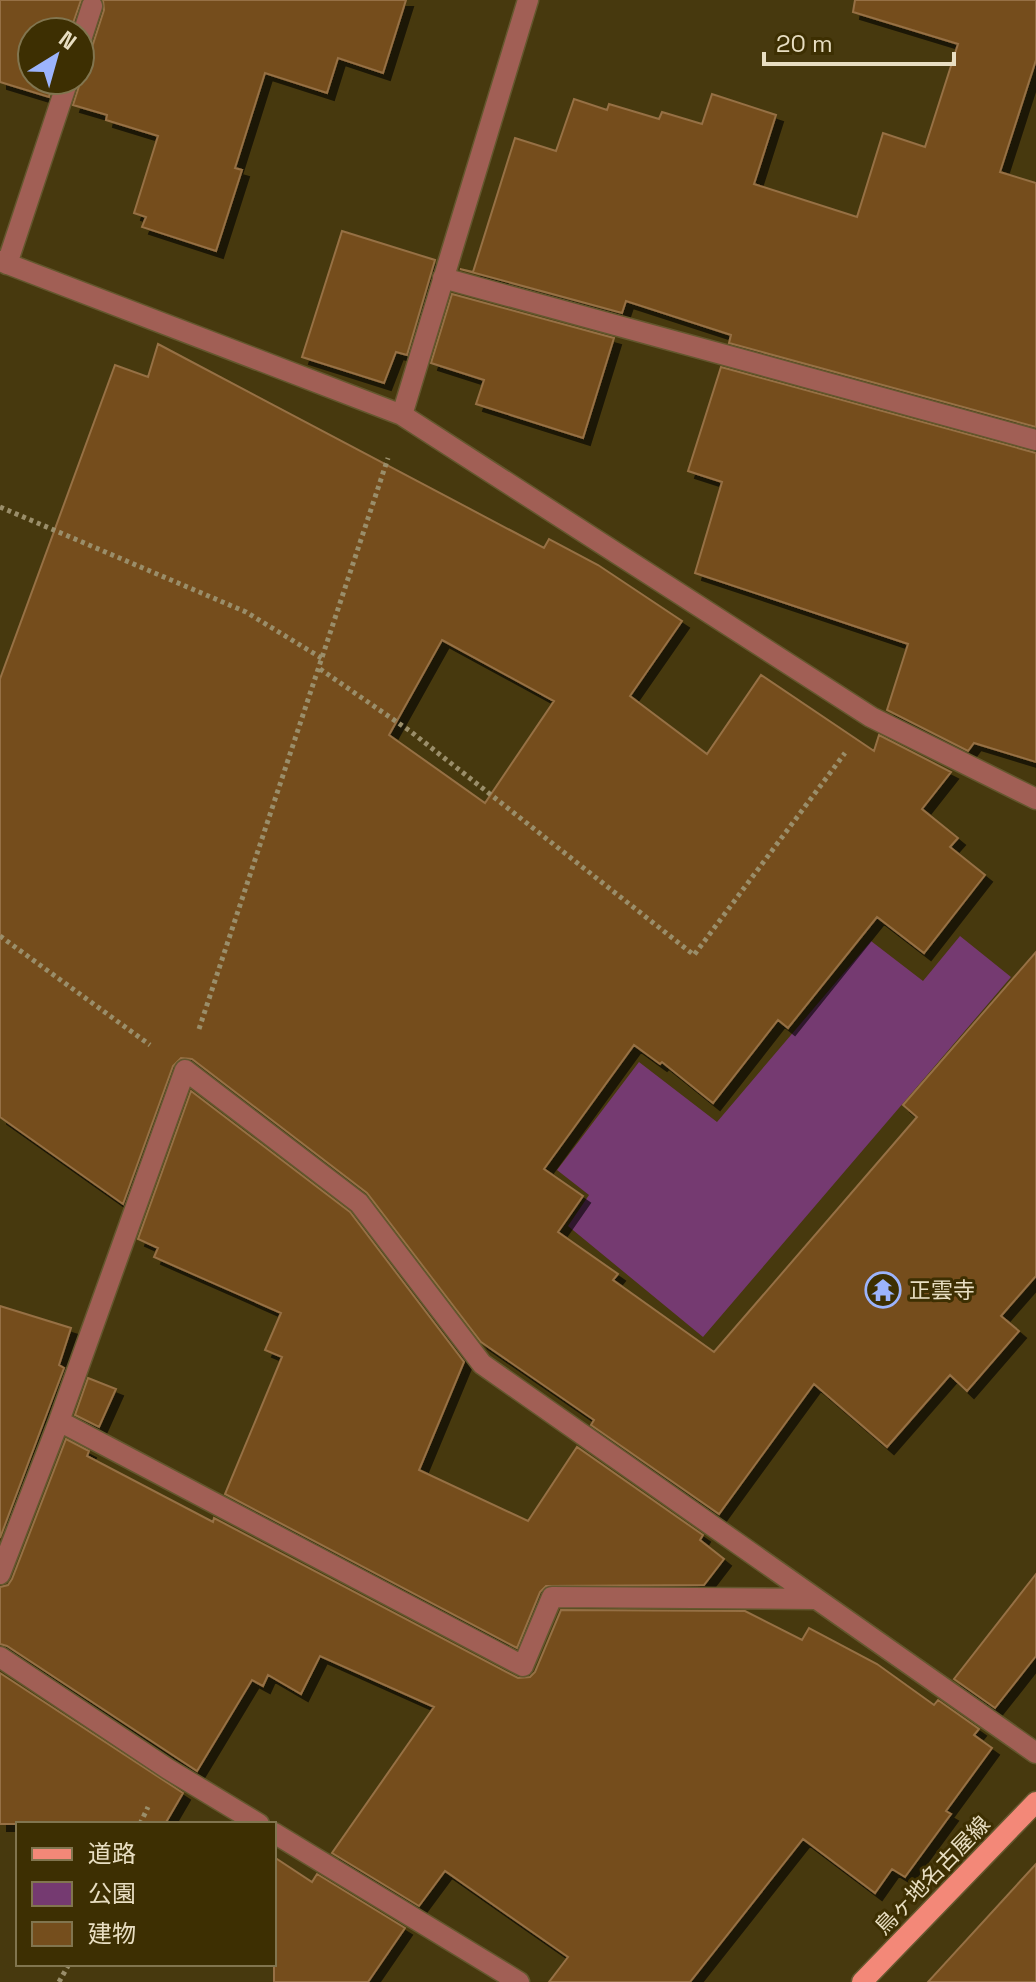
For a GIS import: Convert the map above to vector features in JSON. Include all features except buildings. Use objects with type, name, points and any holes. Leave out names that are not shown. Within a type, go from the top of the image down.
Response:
[{"type":"main road","name":"鳥ヶ地名古屋線","points":[[862,1982],[1036,1802]]},
{"type":"street","points":[[402,415],[528,0]]},
{"type":"street","points":[[89,16],[92,6]]},
{"type":"street","points":[[62,96],[4,262],[402,415],[871,717],[1036,799]]},
{"type":"street","points":[[443,278],[1036,440]]},
{"type":"street","points":[[0,1574],[59,1421],[185,1070],[359,1203],[482,1364],[1036,1753]]},
{"type":"street","points":[[59,1421],[523,1666],[552,1597],[816,1599]]},
{"type":"street","points":[[0,1657],[168,1769],[256,1822]]},
{"type":"street","points":[[276,1834],[519,1982]]},
{"type":"path","points":[[0,936],[185,1070],[402,415]]},
{"type":"path","points":[[0,507],[246,612],[323,659]]},
{"type":"path","points":[[320,669],[410,731],[694,955],[871,717]]},
{"type":"green space","points":[[960,936],[1011,977],[703,1337],[568,1226],[589,1195],[557,1170],[639,1062],[717,1122],[871,941],[923,981]]},
{"type":"place","name":"正雲寺","points":[[883,1290]]}]
